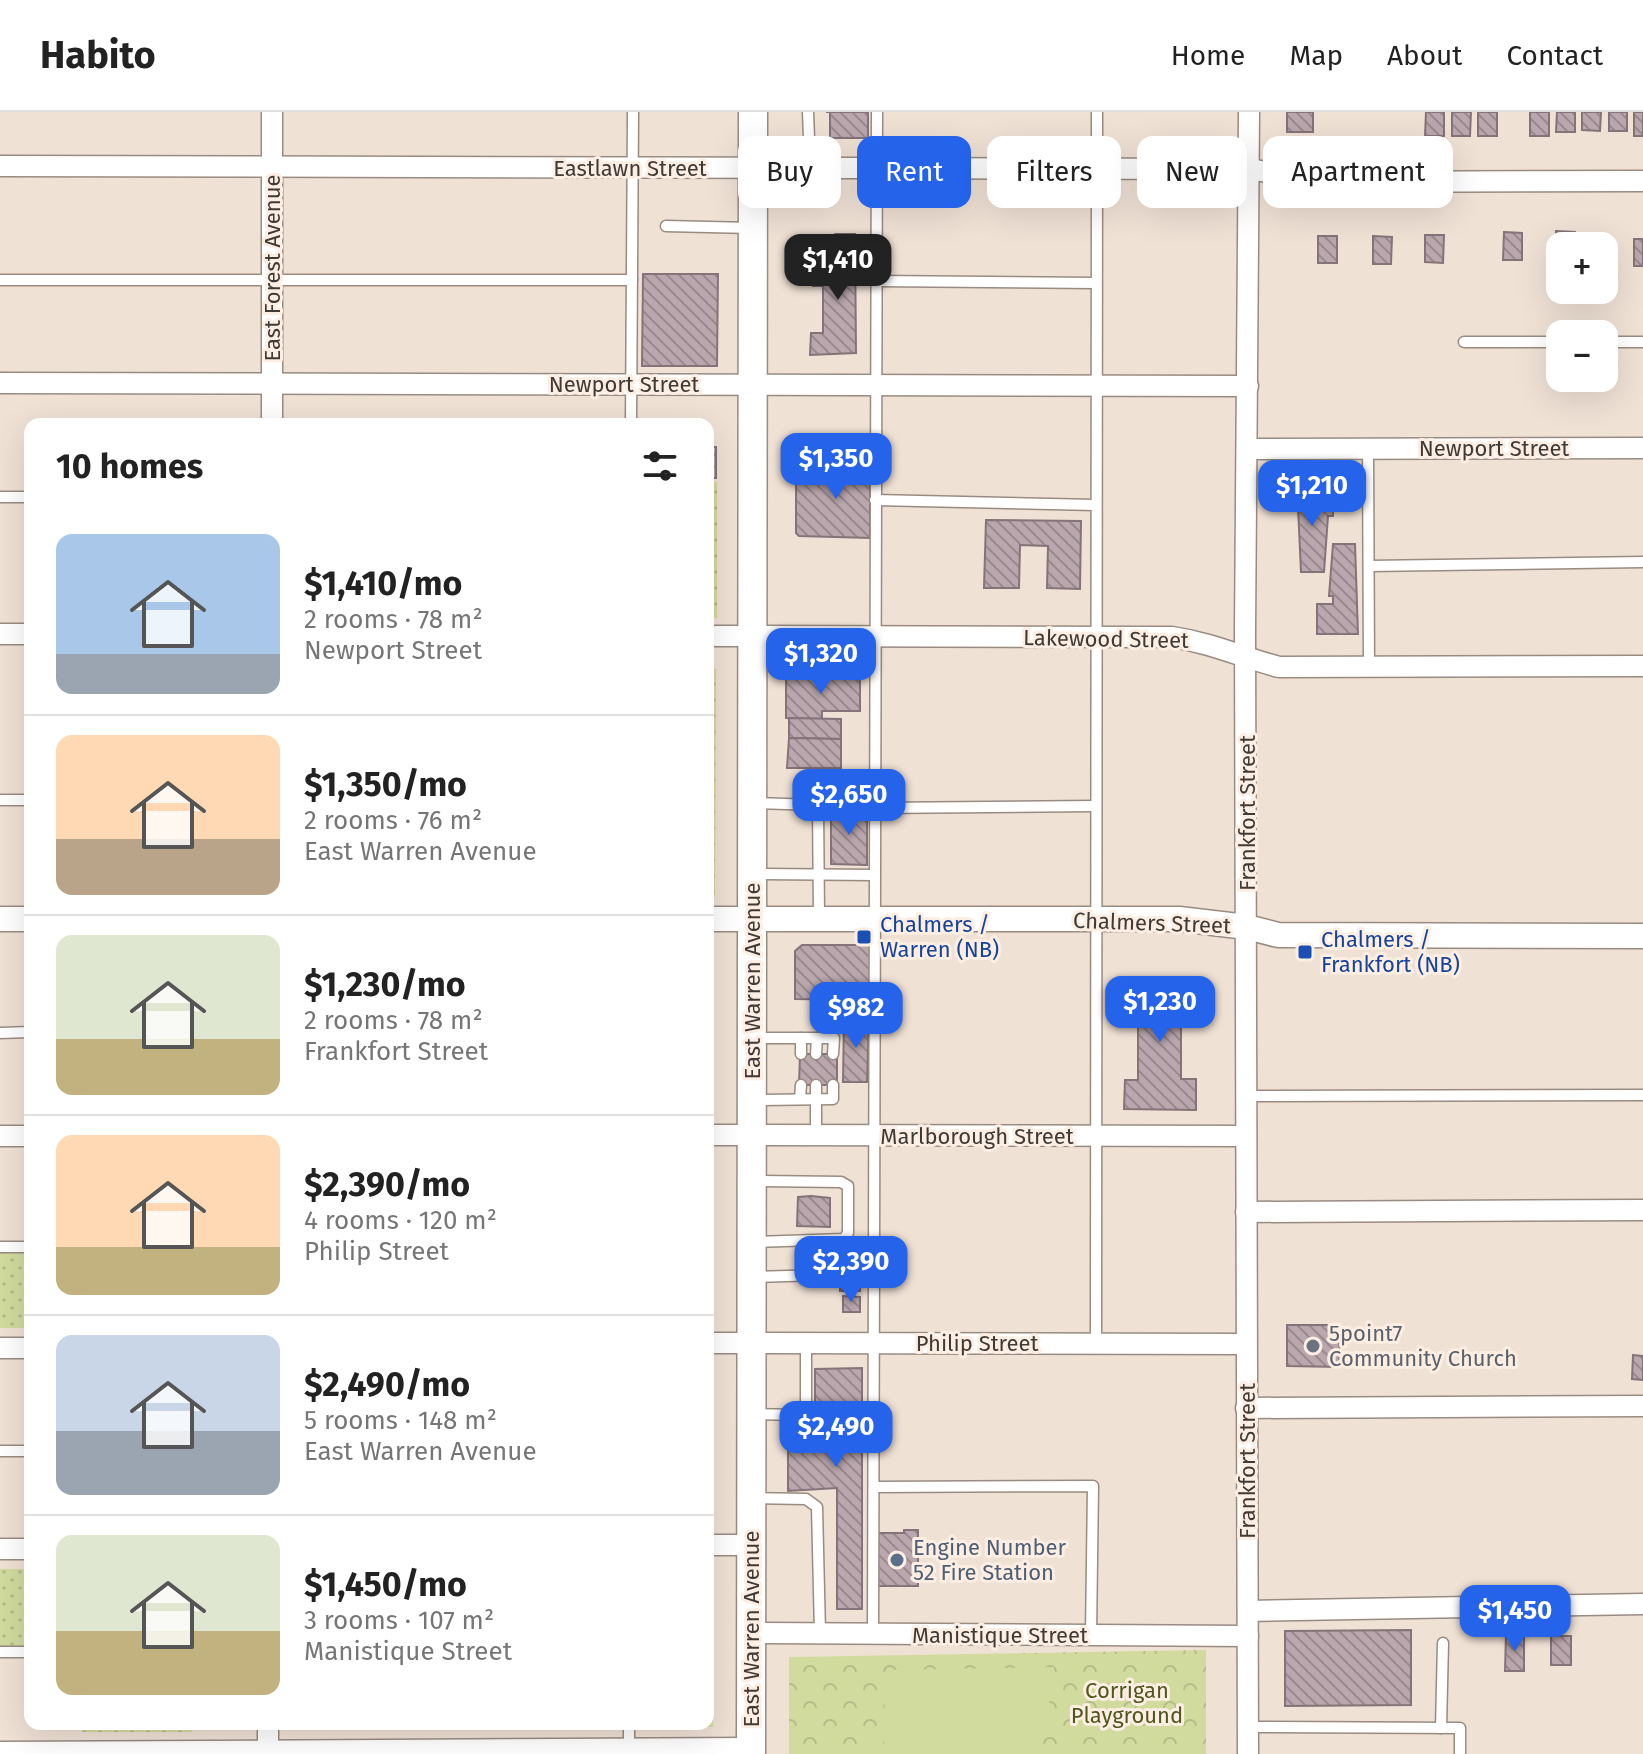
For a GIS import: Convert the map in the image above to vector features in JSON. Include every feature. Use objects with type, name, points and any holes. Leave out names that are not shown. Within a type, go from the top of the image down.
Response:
[{"type":"main road","name":"East Warren Avenue","points":[[753,112],[753,136]]},
{"type":"main road","name":"East Warren Avenue","points":[[751,1751],[753,208]]},
{"type":"street","name":"East Forest Avenue","points":[[272,112],[272,418]]},
{"type":"street","name":"Frankfort Street","points":[[1248,1754],[1246,658],[1249,112]]},
{"type":"street","name":"Eastlawn Street","points":[[0,166],[738,168]]},
{"type":"street","name":"Eastlawn Street","points":[[1121,169],[1249,169],[1325,182],[1643,181]]},
{"type":"street","name":"Newport Street","points":[[0,383],[1248,386]]},
{"type":"street","name":"Newport Street","points":[[1248,449],[1643,448]]},
{"type":"street","points":[[0,634],[24,634]]},
{"type":"street","name":"Lakewood Street","points":[[714,636],[1172,637],[1214,643],[1246,658],[1279,667],[1643,666]]},
{"type":"street","points":[[0,919],[24,919]]},
{"type":"street","name":"Chalmers Street","points":[[714,919],[1179,919],[1247,927],[1278,935],[1643,936]]},
{"type":"street","name":"Marlborough Street","points":[[714,1135],[1246,1136]]},
{"type":"street","points":[[0,1136],[24,1136]]},
{"type":"street","points":[[1246,1212],[1643,1210]]},
{"type":"street","name":"Philip Street","points":[[714,1343],[1246,1344]]},
{"type":"street","points":[[0,1348],[24,1348]]},
{"type":"street","points":[[1246,1408],[1643,1406]]},
{"type":"street","points":[[714,1545],[751,1545]]},
{"type":"street","points":[[0,1549],[24,1549]]},
{"type":"street","points":[[1248,1611],[1643,1604]]},
{"type":"street","name":"Manistique Street","points":[[751,1633],[1248,1636]]},
{"type":"street","points":[[268,1730],[268,1752]]},
{"type":"street","points":[[0,1752],[751,1751]]},
{"type":"lane","points":[[631,418],[633,112]]},
{"type":"lane","points":[[808,112],[809,136]]},
{"type":"lane","points":[[877,112],[877,136]]},
{"type":"lane","points":[[1097,112],[1097,136]]},
{"type":"lane","points":[[873,1634],[876,208]]},
{"type":"lane","points":[[1096,1344],[1099,1136],[1094,919],[1097,208]]},
{"type":"lane","points":[[666,226],[753,228]]},
{"type":"lane","points":[[0,280],[632,280]]},
{"type":"lane","points":[[876,281],[1096,283]]},
{"type":"lane","points":[[1464,342],[1546,342]]},
{"type":"lane","points":[[1618,342],[1643,342]]},
{"type":"lane","points":[[1368,449],[1369,667]]},
{"type":"lane","points":[[0,497],[24,497]]},
{"type":"lane","points":[[875,500],[1095,505]]},
{"type":"lane","points":[[1369,566],[1643,562]]},
{"type":"lane","points":[[0,800],[24,800]]},
{"type":"lane","points":[[752,803],[818,805],[820,919]]},
{"type":"lane","points":[[875,808],[1095,806]]},
{"type":"lane","points":[[753,874],[874,875]]},
{"type":"lane","points":[[0,1033],[24,1032]]},
{"type":"lane","points":[[752,1038],[834,1038],[833,1054]]},
{"type":"lane","points":[[801,1038],[801,1054]]},
{"type":"lane","points":[[816,1054],[817,1038]]},
{"type":"lane","points":[[800,1099],[801,1085]]},
{"type":"lane","points":[[816,1085],[816,1136]]},
{"type":"lane","points":[[752,1100],[833,1099],[833,1085]]},
{"type":"lane","points":[[1246,1096],[1643,1095]]},
{"type":"lane","points":[[752,1180],[841,1182],[848,1186],[848,1233],[844,1239],[752,1242]]},
{"type":"lane","points":[[0,1247],[24,1247]]},
{"type":"lane","points":[[752,1277],[820,1275]]},
{"type":"lane","points":[[752,1414],[803,1415],[806,1411],[806,1343]]},
{"type":"lane","points":[[0,1451],[24,1451]]},
{"type":"lane","points":[[874,1487],[1093,1486],[1091,1635]]},
{"type":"lane","points":[[751,1498],[806,1499],[817,1507],[820,1633]]},
{"type":"lane","points":[[1441,1728],[1443,1643]]},
{"type":"lane","points":[[0,1652],[24,1652]]},
{"type":"lane","points":[[1248,1727],[1460,1728],[1460,1754]]},
{"type":"lane","points":[[629,1730],[629,1751]]},
{"type":"green space","points":[[714,482],[717,482],[717,618],[714,618]]},
{"type":"green space","points":[[714,669],[716,669],[715,897]]},
{"type":"green space","points":[[0,1250],[24,1251],[24,1328],[0,1328]]},
{"type":"green space","points":[[0,1569],[24,1569],[24,1653],[0,1653]]},
{"type":"green space","name":"Corrigan Playground","points":[[1206,1650],[1206,1754],[789,1754],[789,1657]]},
{"type":"green space","points":[[1054,1667],[1049,1705],[1030,1754],[884,1754],[885,1678],[890,1670]]},
{"type":"green space","points":[[82,1730],[192,1730],[192,1732]]},
{"type":"building","points":[[830,112],[868,112],[868,136],[830,136]]},
{"type":"building","points":[[1287,112],[1313,112],[1313,132],[1287,132]]},
{"type":"building","points":[[1426,112],[1444,112],[1444,136],[1425,136]]},
{"type":"building","points":[[1452,112],[1471,112],[1470,136],[1452,136]]},
{"type":"building","points":[[1478,112],[1497,112],[1497,136],[1478,136]]},
{"type":"building","points":[[1530,112],[1549,112],[1549,136],[1530,136]]},
{"type":"building","points":[[1557,112],[1575,112],[1575,132],[1556,132]]},
{"type":"building","points":[[1582,112],[1601,112],[1600,131],[1582,130]]},
{"type":"building","points":[[1609,112],[1627,112],[1627,131],[1609,131]]},
{"type":"building","points":[[1634,112],[1643,112],[1643,136],[1634,136]]},
{"type":"building","points":[[1504,232],[1522,233],[1522,260],[1503,260]]},
{"type":"building","points":[[835,234],[855,234],[856,353],[810,355],[811,333],[823,333],[823,286],[813,286],[813,274],[835,274]]},
{"type":"building","points":[[1425,235],[1444,235],[1443,263],[1425,262]]},
{"type":"building","points":[[1318,236],[1337,236],[1337,263],[1318,263]]},
{"type":"building","points":[[1373,236],[1392,237],[1391,264],[1373,264]]},
{"type":"building","points":[[1634,239],[1643,239],[1643,266],[1634,266]]},
{"type":"building","points":[[643,274],[718,274],[717,366],[642,366]]},
{"type":"building","points":[[714,447],[716,447],[714,478]]},
{"type":"building","points":[[858,447],[870,447],[870,538],[799,536],[796,533],[796,482],[800,479],[820,479],[820,463],[859,463]]},
{"type":"building","points":[[1291,486],[1310,489],[1310,497],[1328,497],[1328,503],[1333,504],[1333,516],[1328,516],[1324,572],[1301,572],[1298,507],[1291,507]]},
{"type":"building","points":[[986,520],[1081,521],[1080,589],[1047,588],[1048,546],[1020,545],[1019,588],[984,588]]},
{"type":"building","points":[[1333,544],[1355,544],[1358,634],[1317,634],[1317,604],[1333,604],[1333,596],[1329,596]]},
{"type":"building","points":[[786,676],[860,676],[860,711],[822,711],[822,719],[786,718]]},
{"type":"building","points":[[789,718],[841,719],[841,739],[789,738]]},
{"type":"building","points":[[789,738],[841,739],[841,768],[787,768]]},
{"type":"building","points":[[831,809],[859,809],[859,814],[867,814],[867,865],[831,864]]},
{"type":"building","points":[[802,945],[871,945],[870,1000],[795,999],[795,951]]},
{"type":"building","points":[[1123,979],[1196,980],[1196,1011],[1181,1011],[1181,1079],[1196,1079],[1196,1110],[1124,1109],[1125,1080],[1138,1080],[1138,1012],[1122,1012]]},
{"type":"building","points":[[844,1019],[869,1019],[867,1082],[843,1082]]},
{"type":"building","points":[[800,1054],[837,1054],[837,1085],[799,1085]]},
{"type":"building","points":[[798,1197],[830,1198],[830,1227],[797,1226]]},
{"type":"building","points":[[840,1259],[860,1259],[860,1291],[840,1291]]},
{"type":"building","points":[[843,1296],[860,1297],[860,1312],[843,1312]]},
{"type":"building","name":"5point7 Community Church","points":[[1287,1325],[1340,1325],[1339,1367],[1287,1366]]},
{"type":"building","points":[[1633,1355],[1643,1356],[1643,1380],[1632,1379]]},
{"type":"building","points":[[862,1368],[862,1609],[837,1609],[837,1488],[788,1491],[788,1430],[815,1430],[815,1369]]},
{"type":"building","name":"Engine Number 52 Fire Station","points":[[904,1530],[918,1530],[918,1586],[876,1586],[877,1533],[904,1533]]},
{"type":"building","points":[[1411,1630],[1411,1705],[1285,1706],[1285,1631]]},
{"type":"building","points":[[1506,1634],[1524,1635],[1524,1671],[1505,1671]]},
{"type":"building","points":[[1551,1636],[1571,1636],[1571,1665],[1551,1665]]},
{"type":"place","name":"Chalmers / Warren (NB)","points":[[864,937]]},
{"type":"place","name":"Chalmers / Frankfort (NB)","points":[[1305,952]]},
{"type":"place","name":"5point7 Community Church","points":[[1313,1346]]},
{"type":"place","name":"Engine Number 52 Fire Station","points":[[897,1560]]}]
